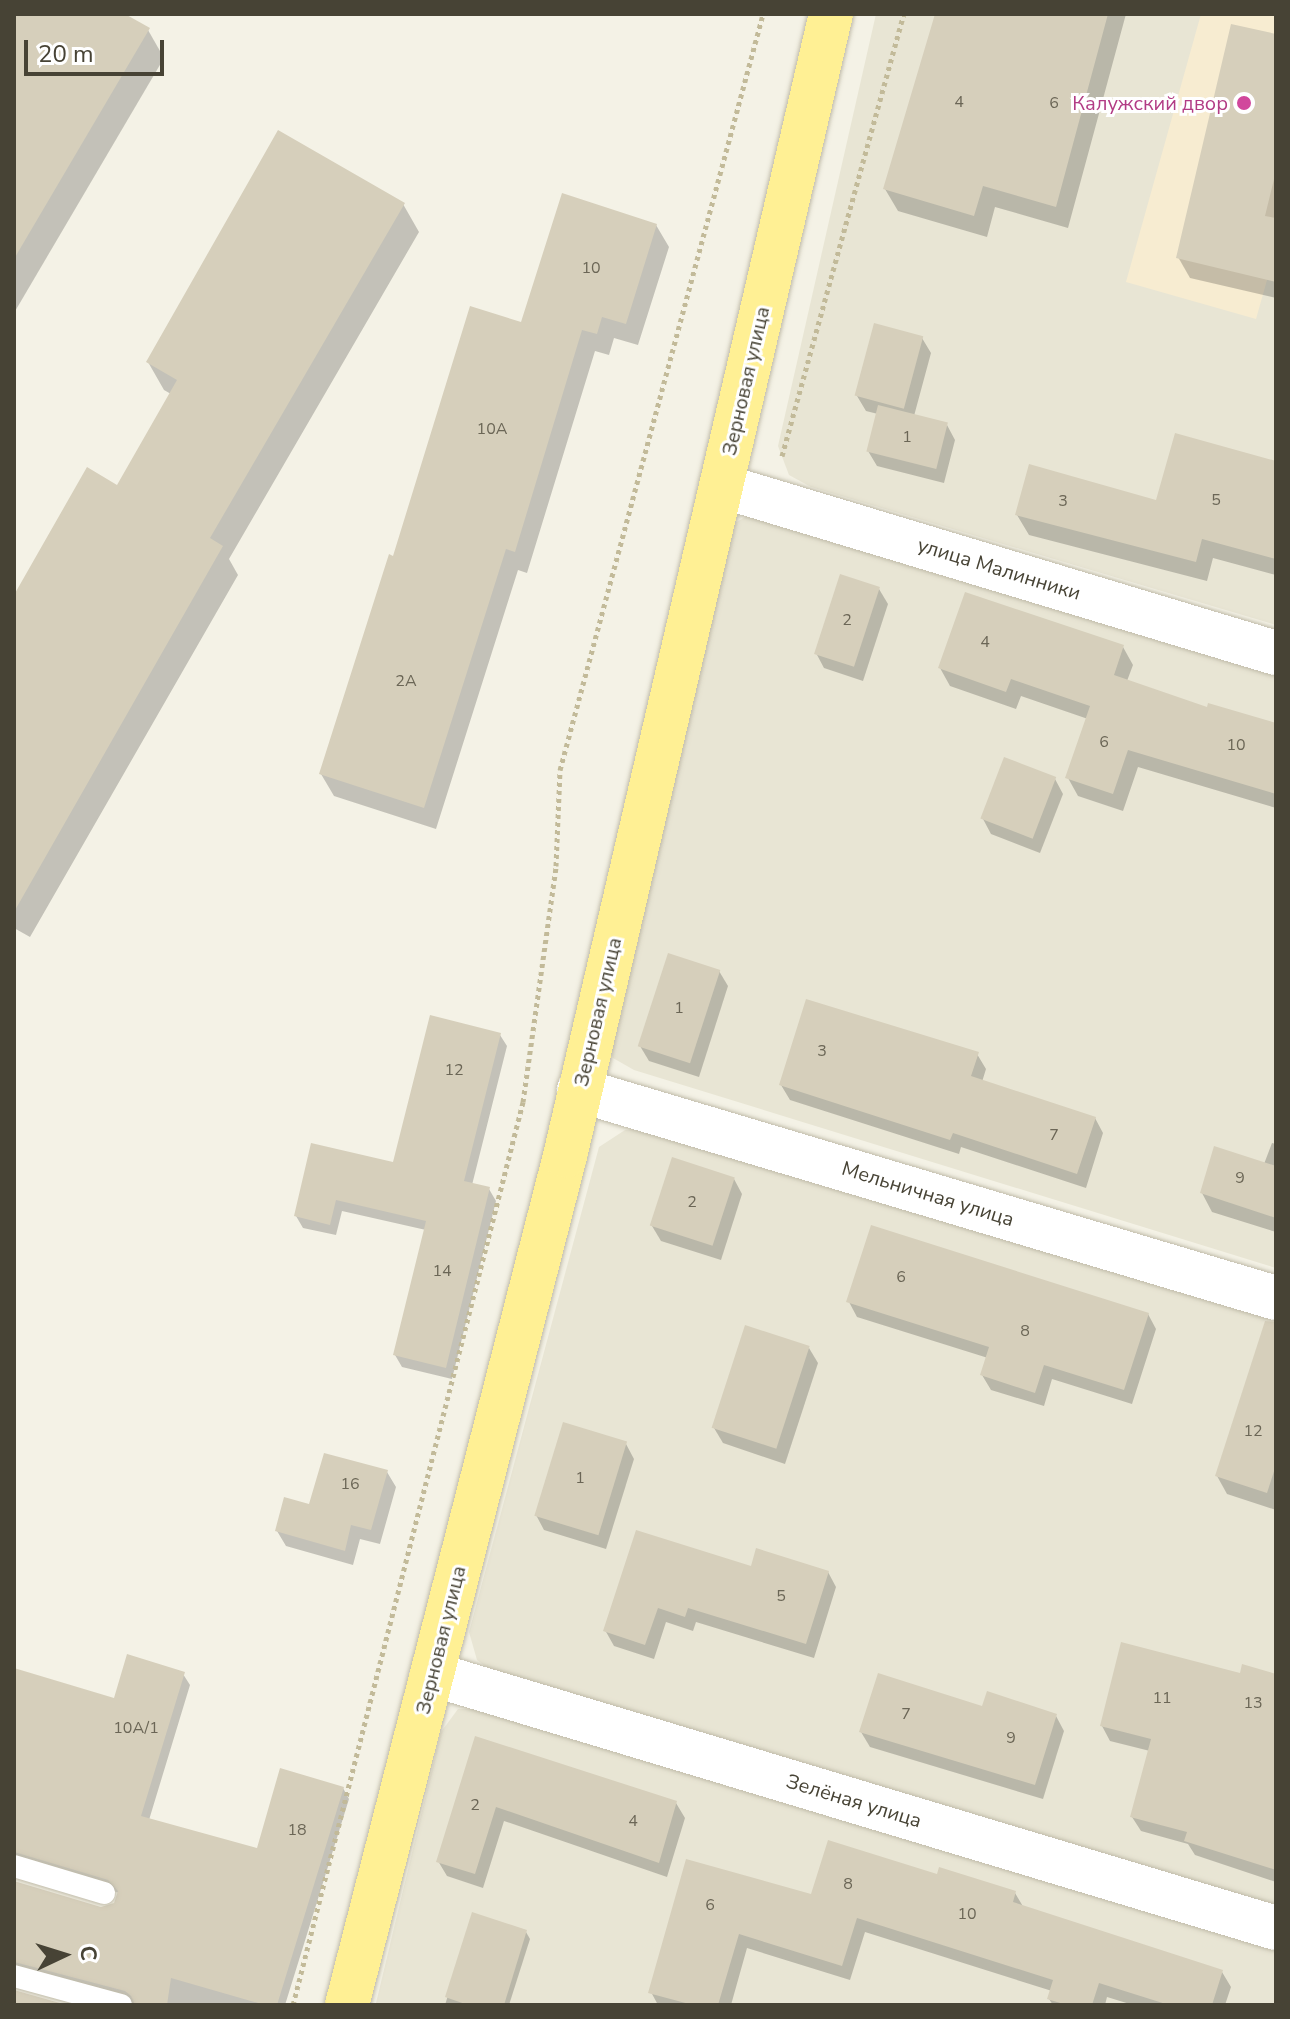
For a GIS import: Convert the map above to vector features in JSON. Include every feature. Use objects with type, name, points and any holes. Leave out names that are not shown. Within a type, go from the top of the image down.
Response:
[{"type":"main road","name":"Зерновая улица","points":[[347,2005],[579,1090],[831,14]]},
{"type":"street","name":"улица Малинники","points":[[722,486],[1276,653]]},
{"type":"street","name":"Мельничная улица","points":[[579,1090],[1276,1298]]},
{"type":"street","name":"Зелёная улица","points":[[432,1674],[1276,1928]]},
{"type":"lane","points":[[14,1866],[104,1893]]},
{"type":"lane","points":[[14,1976],[121,2005]]},
{"type":"path","points":[[293,2005],[523,1102],[556,866],[560,770],[763,14]]},
{"type":"path","points":[[770,499],[904,14]]},
{"type":"shaded area","points":[[876,14],[1276,14],[1276,625],[811,487],[789,475],[778,446]]},
{"type":"shaded area","points":[[1201,14],[1276,14],[1276,248],[1256,319],[1126,282]]},
{"type":"shaded area","points":[[749,515],[1276,665],[1276,1268],[634,1070],[613,1058],[602,1030],[724,529]]},
{"type":"shaded area","points":[[654,1126],[1276,1312],[1276,1916],[497,1675],[477,1660],[469,1632],[599,1147],[625,1130]]},
{"type":"shaded area","points":[[458,1709],[494,1709],[1276,1949],[1276,2005],[376,2003],[441,1732]]},
{"type":"building","points":[[14,14],[125,14],[150,28],[14,259]]},
{"type":"building","points":[[935,14],[1108,14],[1056,207],[983,186],[974,216],[883,189]]},
{"type":"building","name":"Калужский двор","points":[[1231,24],[1276,34],[1276,171],[1265,216],[1276,218],[1276,282],[1176,258]]},
{"type":"building","points":[[278,130],[405,203],[210,538],[223,546],[14,912],[14,595],[87,467],[117,485],[177,380],[146,362]]},
{"type":"building","points":[[562,193],[657,224],[626,324],[602,317],[597,334],[582,330],[515,552],[506,549],[424,808],[319,774],[389,554],[393,556],[470,306],[521,322]]},
{"type":"building","points":[[874,323],[923,336],[904,409],[855,395]]},
{"type":"building","points":[[878,405],[948,422],[936,469],[866,452]]},
{"type":"building","points":[[1175,433],[1276,461],[1276,559],[1202,539],[1196,562],[1015,515],[1029,464],[1156,500]]},
{"type":"building","points":[[840,574],[880,587],[854,667],[814,654]]},
{"type":"building","points":[[965,592],[1124,645],[1114,675],[1207,707],[1208,703],[1276,723],[1276,794],[1128,750],[1113,794],[1065,778],[1090,706],[1011,679],[1006,692],[938,668]]},
{"type":"building","points":[[1004,757],[1056,777],[1033,839],[980,819]]},
{"type":"building","points":[[668,953],[720,970],[690,1063],[638,1046]]},
{"type":"building","points":[[806,999],[979,1052],[971,1076],[1096,1117],[1077,1174],[953,1133],[950,1140],[779,1085]]},
{"type":"building","points":[[430,1015],[501,1033],[464,1181],[490,1187],[446,1368],[393,1355],[426,1221],[336,1200],[330,1225],[294,1216],[311,1143],[393,1162]]},
{"type":"building","points":[[1214,1146],[1276,1166],[1276,1218],[1200,1193]]},
{"type":"building","points":[[672,1157],[735,1177],[713,1246],[650,1225]]},
{"type":"building","points":[[871,1225],[1149,1313],[1124,1390],[1044,1365],[1035,1393],[980,1375],[989,1347],[846,1302]]},
{"type":"building","points":[[1265,1321],[1276,1322],[1276,1465],[1267,1493],[1215,1476]]},
{"type":"building","points":[[745,1325],[810,1346],[776,1449],[712,1428]]},
{"type":"building","points":[[563,1422],[627,1442],[598,1535],[534,1516]]},
{"type":"building","points":[[324,1453],[388,1470],[371,1530],[351,1525],[345,1551],[275,1531],[284,1497],[309,1504]]},
{"type":"building","points":[[636,1530],[751,1566],[756,1548],[829,1571],[806,1644],[688,1608],[685,1617],[658,1608],[645,1645],[603,1631]]},
{"type":"building","points":[[1121,1642],[1240,1673],[1242,1664],[1276,1674],[1276,1870],[1184,1841],[1187,1832],[1130,1817],[1151,1739],[1100,1726]]},
{"type":"building","points":[[127,1654],[185,1672],[141,1816],[257,1848],[280,1768],[344,1787],[277,2005],[265,2005],[171,1978],[167,2005],[135,2005],[125,1991],[14,1962],[14,1881],[101,1907],[114,1903],[118,1891],[108,1880],[14,1852],[14,1668],[114,1698]]},
{"type":"building","points":[[878,1673],[982,1706],[987,1691],[1057,1714],[1035,1785],[859,1732]]},
{"type":"building","points":[[475,1736],[677,1801],[659,1863],[496,1807],[475,1874],[436,1862]]},
{"type":"building","points":[[828,1840],[937,1874],[939,1867],[1016,1891],[1013,1902],[1223,1970],[1212,2005],[1169,2005],[1099,1983],[1092,2005],[1067,2005],[1047,1999],[1053,1980],[857,1918],[842,1966],[739,1934],[718,2005],[693,2005],[648,1993],[686,1859],[811,1894]]},
{"type":"building","points":[[472,1912],[527,1930],[504,2005],[468,2005],[445,1997]]},
{"type":"building","points":[[14,1990],[67,2005],[14,2005]]},
{"type":"place","name":"Калужский двор","points":[[1244,103]]}]
